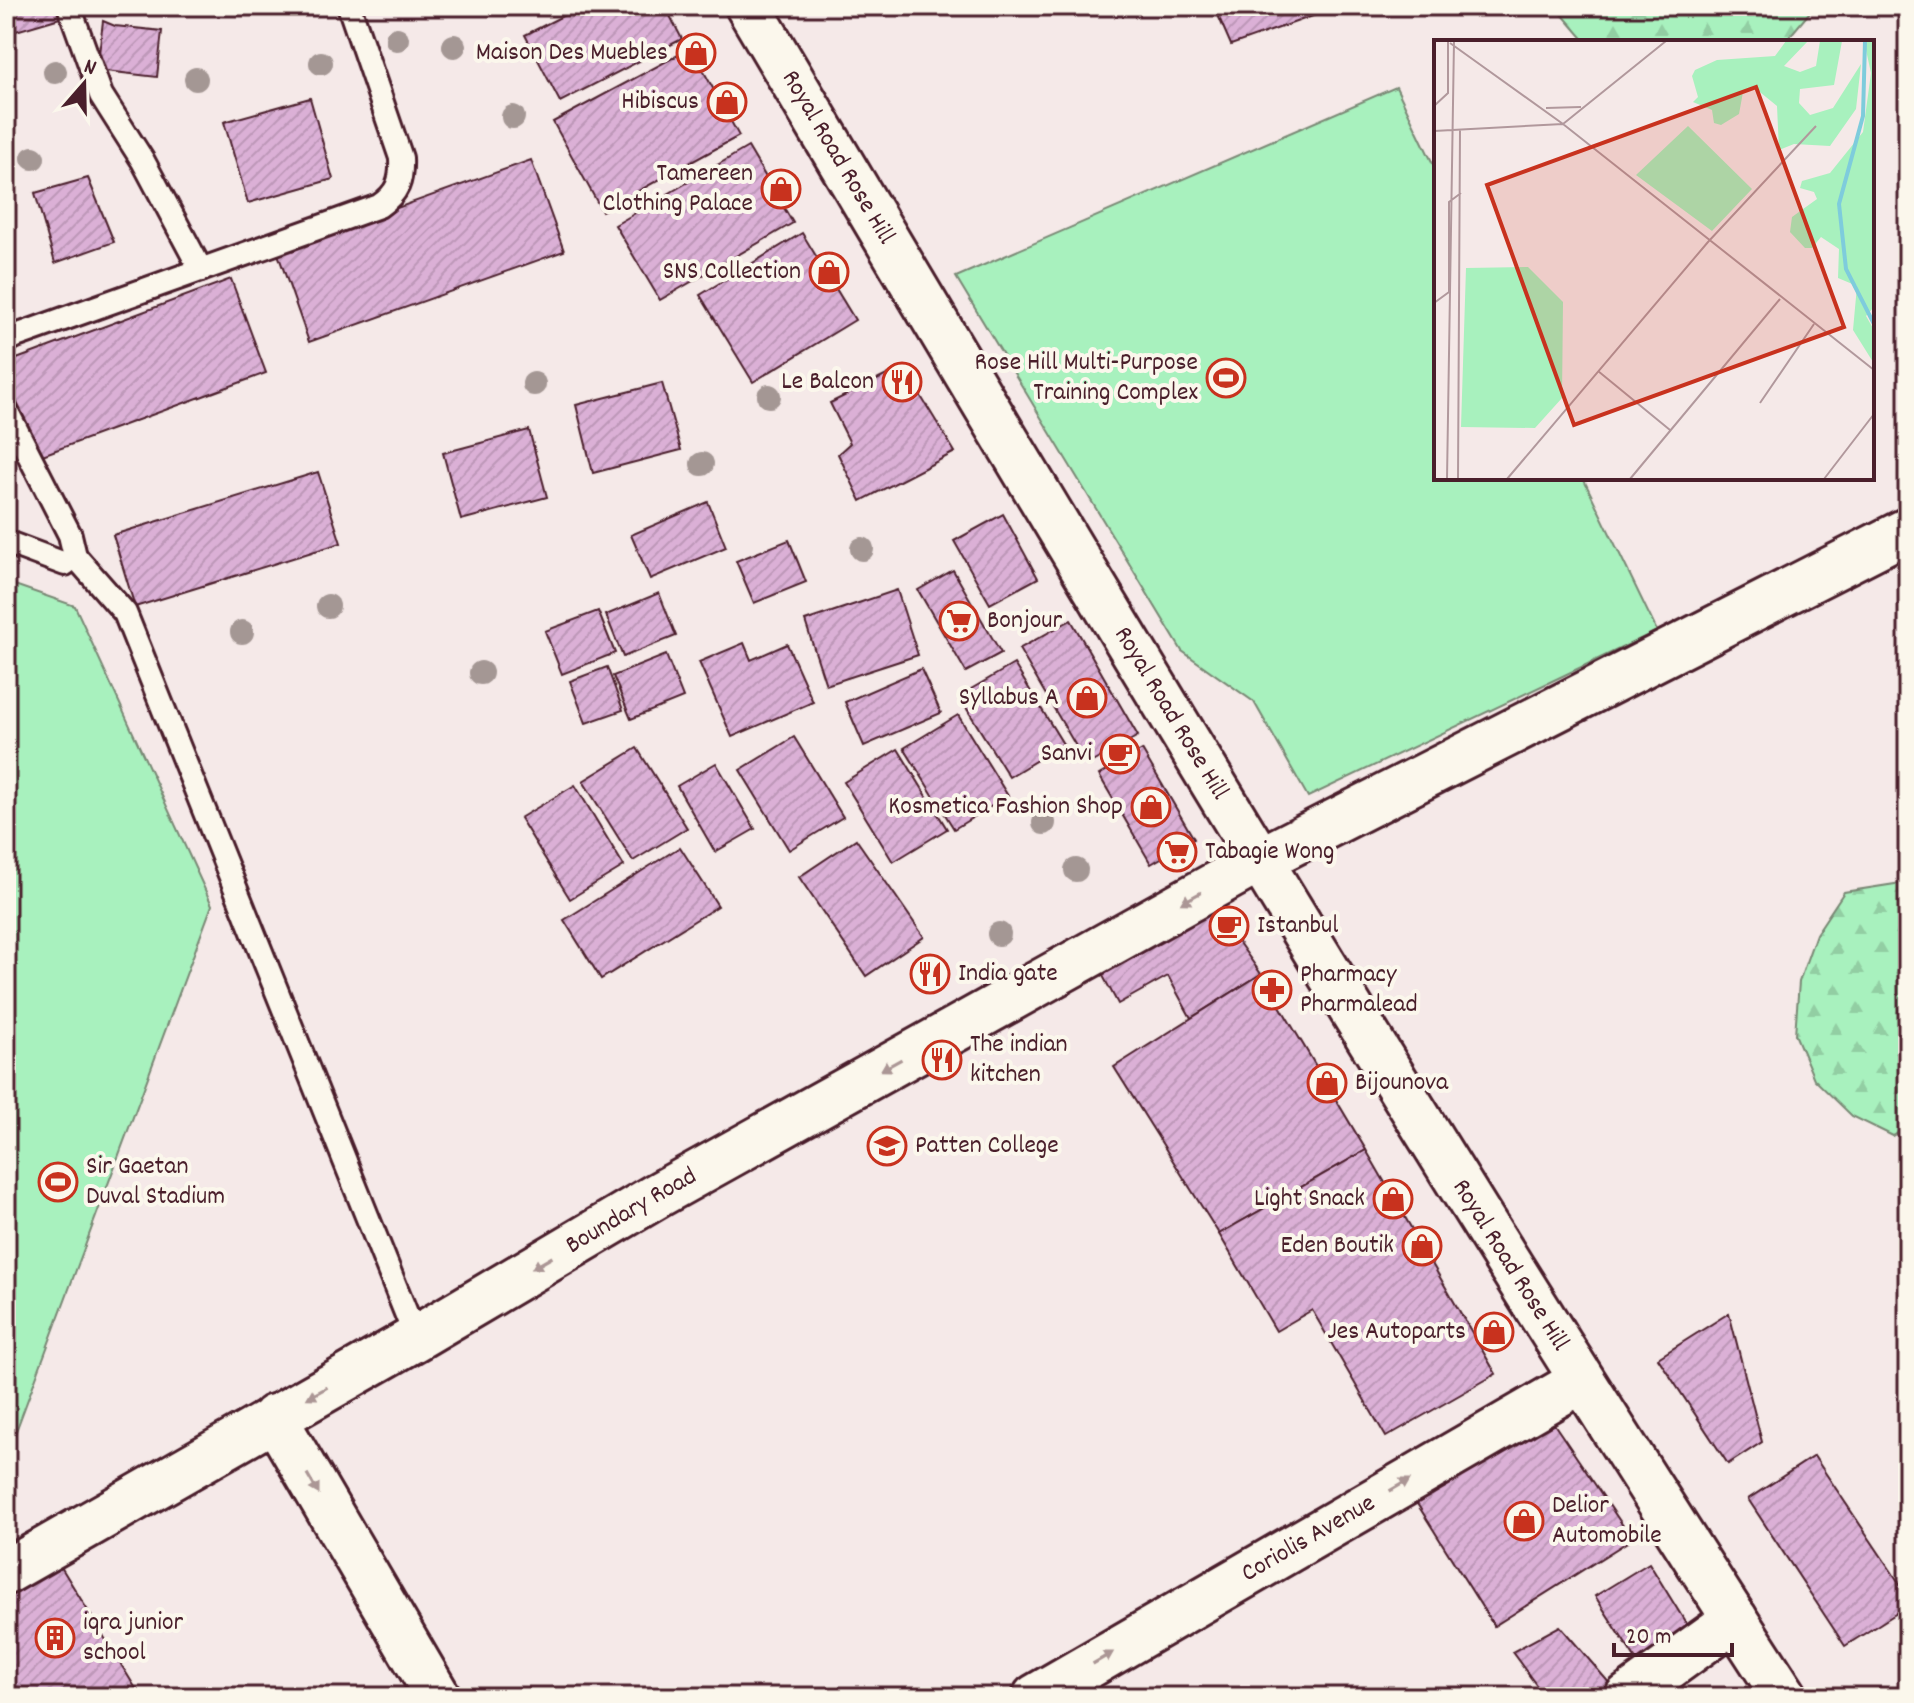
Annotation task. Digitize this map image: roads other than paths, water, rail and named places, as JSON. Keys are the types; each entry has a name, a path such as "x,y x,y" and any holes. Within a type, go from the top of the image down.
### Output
{"main road":[{"name":"Royal Road Rose Hill","path":"748,6 1260,860 1581,1381 1785,1697"},
{"name":"Boundary Road","path":"6,1572 416,1338 658,1195 1260,860 1908,530"},
{"name":"Coriolis Avenue","path":"1035,1697 1581,1381"},
{"path":"274,1417 438,1697"},
{"path":"1627,1697 1735,1619"}],"lane":[{"path":"69,6 101,95 143,161 201,270"},
{"path":"6,341 379,206 392,197 402,175 401,158 349,6"},
{"path":"6,410 70,535 75,556 125,613 416,1338"},
{"path":"6,542 65,564 75,556"}],"place":[{"name":"Maison Des Muebles","path":"696,53"},
{"name":"Hibiscus","path":"727,102"},
{"name":"Tamereen Clothing Palace","path":"781,189"},
{"name":"SNS Collection","path":"829,272"},
{"name":"Rose Hill Multi-Purpose Training Complex","path":"1226,378"},
{"name":"Le Balcon","path":"902,382"},
{"name":"Bonjour","path":"959,621"},
{"name":"Syllabus A","path":"1087,698"},
{"name":"Sanvi","path":"1120,754"},
{"name":"Kosmetica Fashion Shop","path":"1151,807"},
{"name":"Tabagie Wong","path":"1177,852"},
{"name":"Istanbul","path":"1229,926"},
{"name":"India gate","path":"930,974"},
{"name":"Pharmacy Pharmalead","path":"1272,990"},
{"name":"The indian kitchen","path":"942,1060"},
{"name":"Bijounova","path":"1327,1083"},
{"name":"Patten College","path":"887,1146"},
{"name":"Sir Gaetan Duval Stadium","path":"58,1182"},
{"name":"Light Snack","path":"1393,1199"},
{"name":"Eden Boutik","path":"1422,1246"},
{"name":"Jes Autoparts","path":"1494,1332"},
{"name":"Delior Automobile","path":"1524,1521"},
{"name":"iqra junior school","path":"55,1638"}]}
